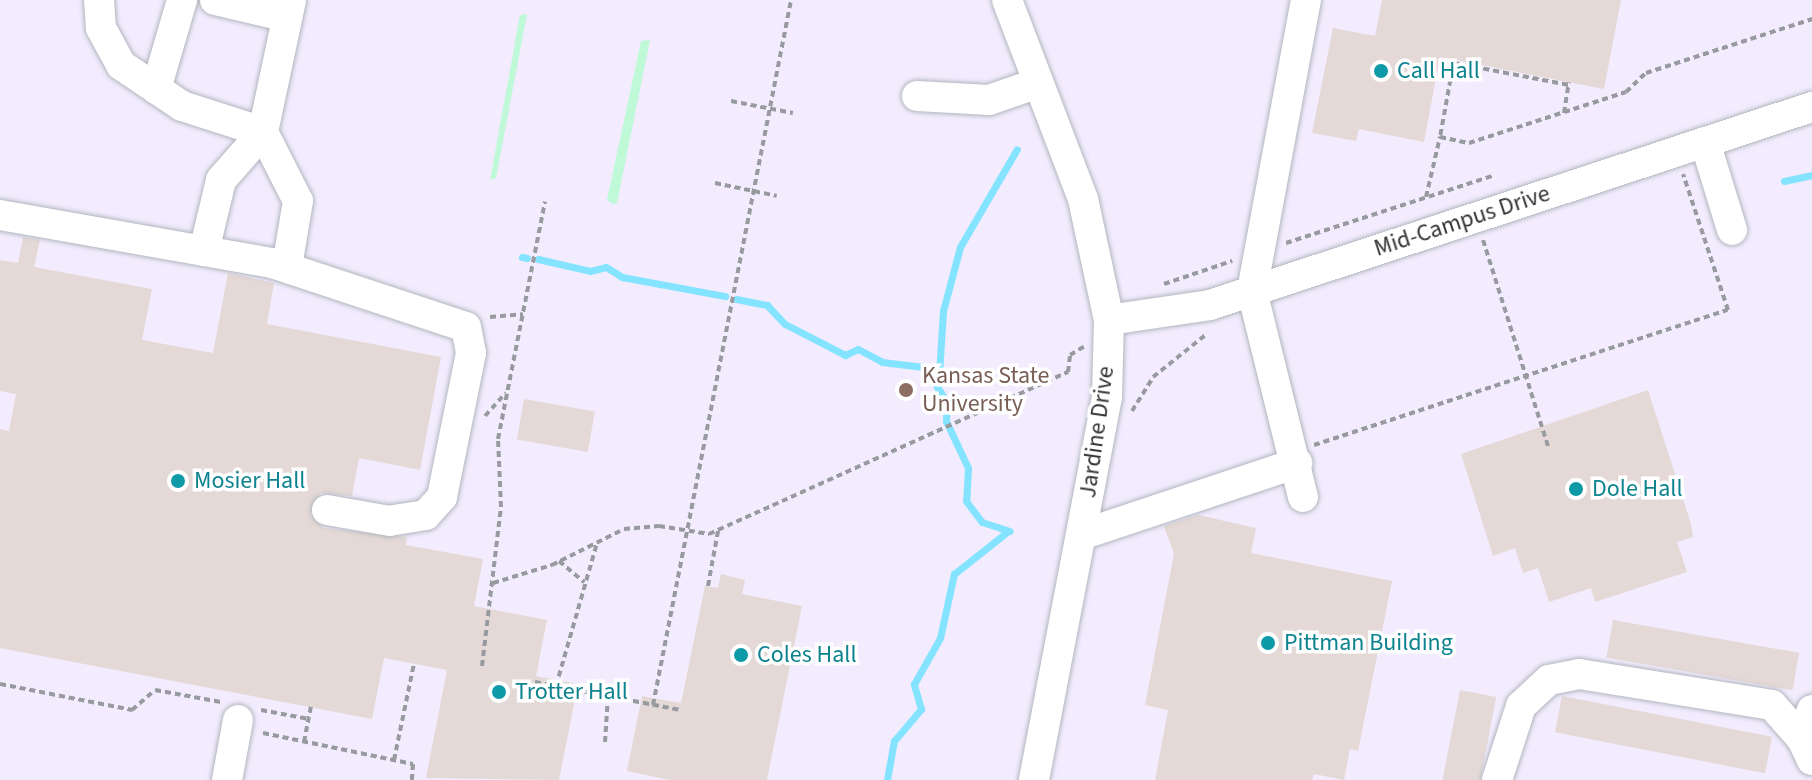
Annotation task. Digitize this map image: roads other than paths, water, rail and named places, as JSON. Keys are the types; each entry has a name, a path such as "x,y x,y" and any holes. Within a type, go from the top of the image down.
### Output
{"street":[{"path":"99,0 101,28 121,65 182,106 263,132 298,201 287,267"},
{"path":"156,89 182,0"},
{"path":"204,251 221,180 263,132 289,9 215,0"},
{"name":"Jardine Drive","path":"1007,0 1083,199 1109,320 1107,397 1081,535 1054,735 1034,780"},
{"path":"1303,497 1252,291 1306,0"},
{"path":"917,96 989,100 1038,83"},
{"name":"Mid-Campus Drive","path":"1109,320 1210,305 1812,107"},
{"path":"1705,142 1732,230"},
{"path":"0,215 287,267 437,312 466,327 471,353 442,497 426,515 390,521 327,510"},
{"path":"1081,535 1295,455"},
{"path":"1497,780 1521,706 1549,680 1579,674 1772,705 1807,750"},
{"path":"1807,750 1812,710"},
{"path":"227,780 248,717"}],"waterway":[{"path":"938,389 943,311 960,247 1017,149"},
{"path":"1784,181 1812,175"},
{"path":"522,257 527,258"},
{"path":"538,259 590,271 606,267 622,277 725,296"},
{"path":"736,299 767,305 785,324 845,355 858,349 882,362 924,367 947,402 946,421 968,468 966,501 982,522 1010,531"},
{"path":"887,780 894,741 921,709 914,684 940,638 954,574 1007,532"}],"place":[{"name":"Call Hall","path":"1381,71"},
{"name":"Kansas State University","path":"906,390"},
{"name":"Mosier Hall","path":"178,481"},
{"name":"Dole Hall","path":"1576,489"},
{"name":"Pittman Building","path":"1268,643"},
{"name":"Coles Hall","path":"741,655"},
{"name":"Trotter Hall","path":"499,692"}]}
